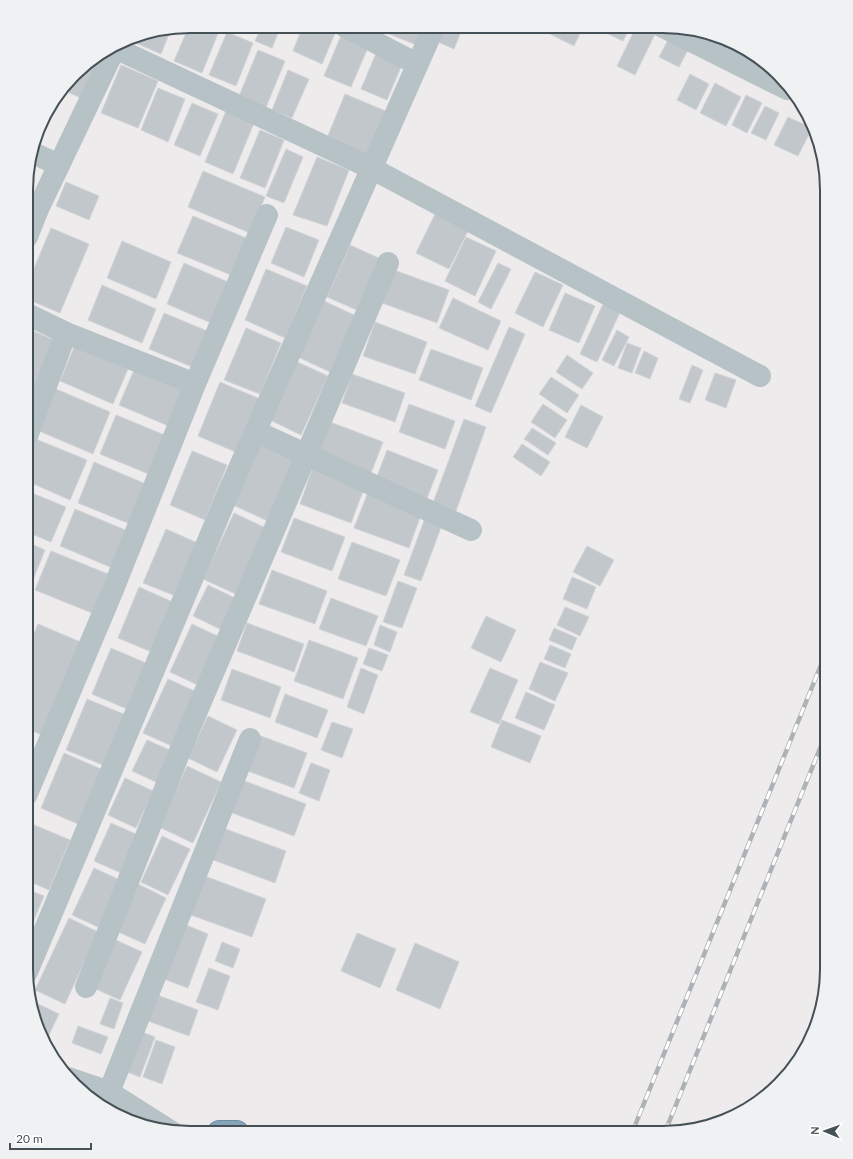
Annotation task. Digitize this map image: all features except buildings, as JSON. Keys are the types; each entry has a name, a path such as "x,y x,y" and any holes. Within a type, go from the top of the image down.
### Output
{"street":[{"path":"357,33 417,64"},
{"path":"33,958 228,491 370,168 431,33"},
{"path":"675,33 781,87"},
{"path":"119,50 370,168 760,376"},
{"path":"33,222 112,54"},
{"path":"37,155 59,165"},
{"path":"33,779 112,592 195,384 267,215"},
{"path":"86,987 182,746 388,263"},
{"path":"33,317 66,333 195,384"},
{"path":"33,420 66,333"},
{"path":"255,431 471,530"},
{"path":"109,1092 250,739"},
{"path":"82,1083 109,1092 157,1122"}],"railway":[{"path":"635,1126 820,667"},
{"path":"667,1126 820,748"}]}
